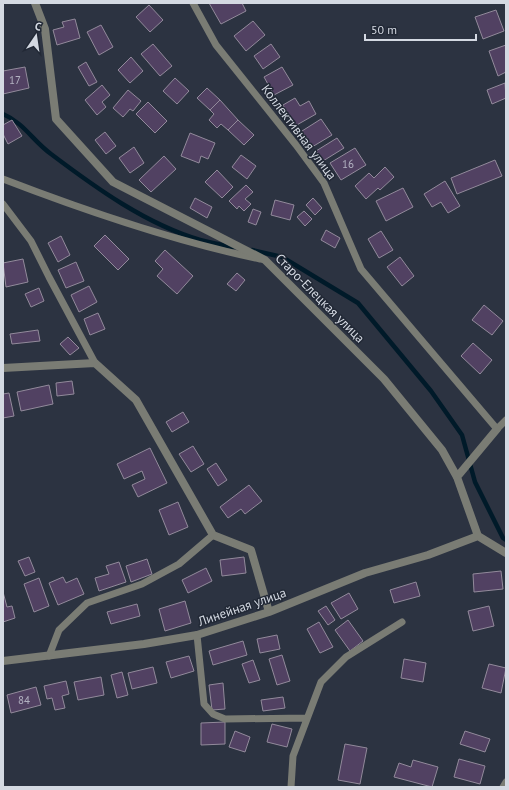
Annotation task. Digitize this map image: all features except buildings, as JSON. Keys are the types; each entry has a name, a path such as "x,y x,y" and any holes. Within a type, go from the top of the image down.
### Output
{"street":[{"name":"Старо-Елецкая улица","path":"35,3 45,29 56,119 112,182 265,260 384,379 442,450 457,477 478,536"},
{"path":"3,368 95,363 136,400 213,535 251,550 269,612"},
{"path":"457,477 497,429"},
{"path":"478,536 506,553"},
{"name":"Линейная улица","path":"3,661 144,644 198,635 269,612 365,573 428,555 478,536"}],"lane":[{"name":"Коллективная улица","path":"193,3 216,45 296,145 324,183 360,269 497,429"},
{"path":"3,179 73,205 153,230 229,253 265,260"},
{"path":"3,204 31,241 48,277 95,363"},
{"path":"497,429 506,420"},
{"path":"49,656 59,630 87,603 142,584 173,567 213,535"},
{"path":"291,787 293,756 322,682 346,657 402,622"},
{"path":"198,635 204,704 213,714 225,719 307,718"},
{"path":"503,787 506,782"}],"waterway":[{"path":"3,114 17,122 45,149 68,167 122,204 141,215 160,225 200,240 233,247"},
{"path":"252,250 282,257 358,303 431,391 462,435 475,482 503,538 506,540"}]}
